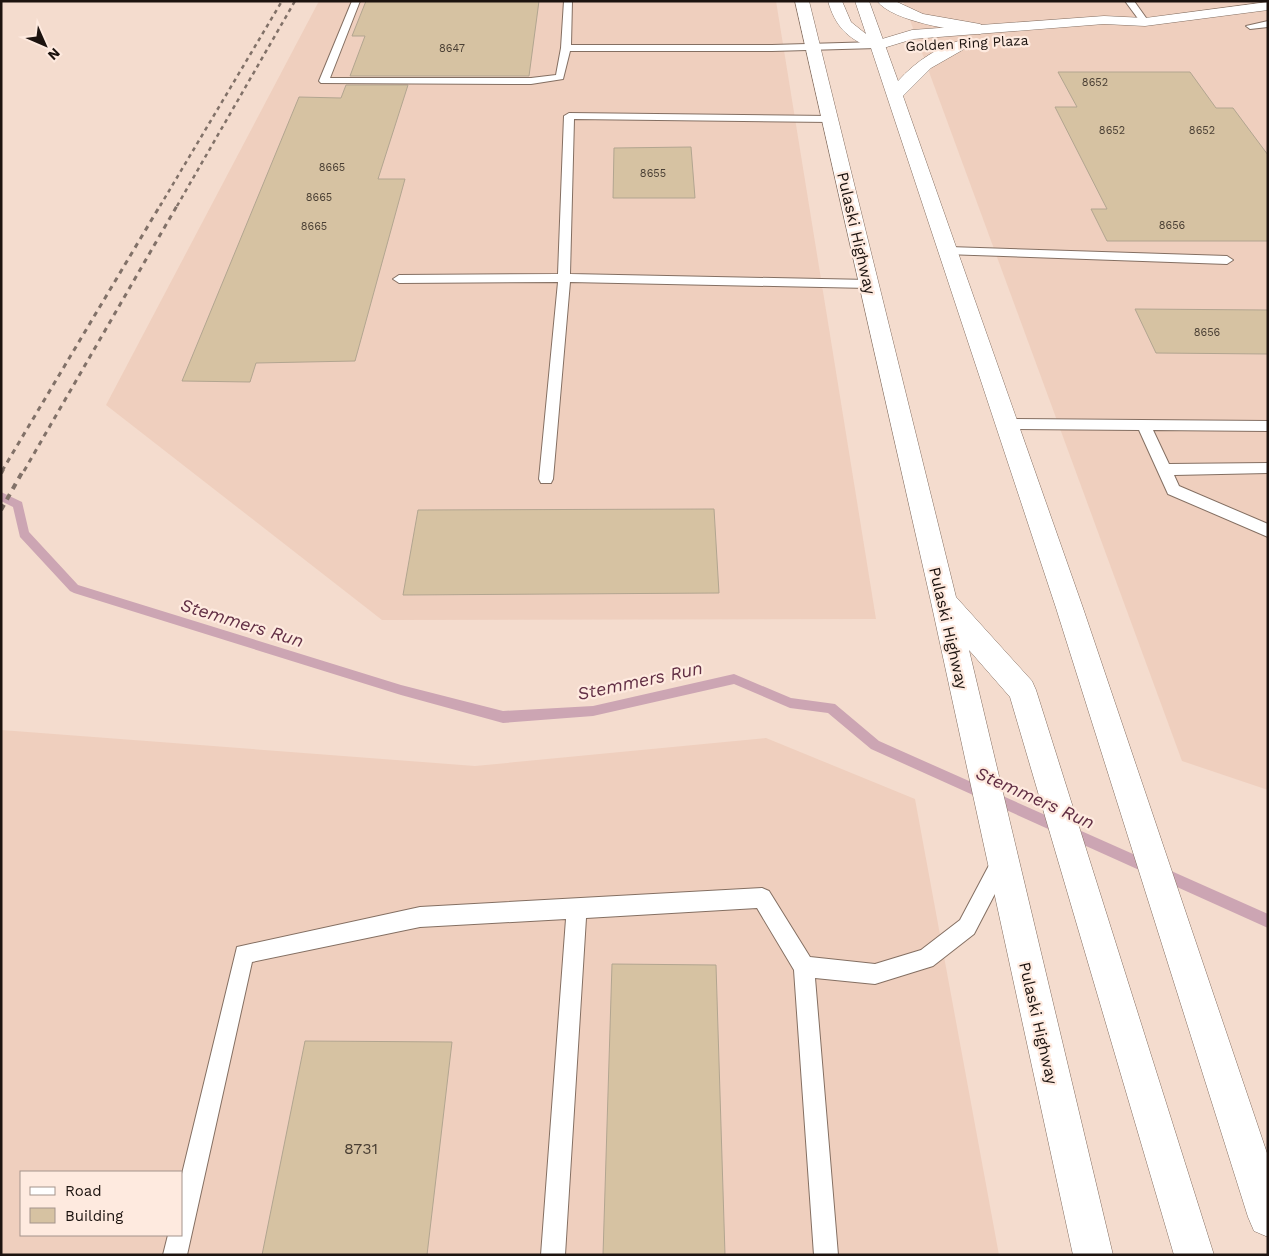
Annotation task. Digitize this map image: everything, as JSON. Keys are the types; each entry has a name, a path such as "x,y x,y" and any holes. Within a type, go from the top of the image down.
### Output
{"main road":[{"name":"Pulaski Highway","path":"802,1 944,602 998,846 1093,1255"},
{"path":"835,1 843,25 853,34 877,45"},
{"path":"862,1 1008,424 1138,814 1268,1217"},
{"path":"884,1 909,14 937,22 980,30"},
{"name":"Golden Ring Plaza","path":"877,45 912,35 1104,20 1145,22 1268,6"},
{"name":"Golden Ring Plaza","path":"877,45 920,48 1111,34 1145,22"},
{"path":"894,96 910,76 924,63 965,44"},
{"path":"944,602 1022,690 1194,1255"}],"lane":[{"path":"356,1 324,81 541,80 560,77 566,48 568,1"},
{"path":"1129,1 1145,22"},
{"path":"1250,26 1268,24"},
{"path":"566,48 877,45"},
{"path":"546,479 564,278 569,116 830,119"},
{"path":"949,252 1227,260"},
{"path":"399,279 564,278 869,284"},
{"path":"1008,424 1268,426"},
{"path":"1144,425 1173,490 1268,531"},
{"path":"1164,470 1268,468"},
{"path":"804,967 875,974 926,959 967,927 998,846"},
{"path":"182,1225 244,954 420,917 762,898 804,967 826,1255"},
{"path":"553,1255 577,908"},
{"path":"175,1255 180,1236"}],"shaded area":[{"path":"319,1 776,1 876,619 382,620 106,405"},
{"path":"903,1 1268,1 1268,790 1182,761"},
{"path":"1,730 475,766 766,738 915,799 999,1255 1,1255"}],"building":[{"path":"366,1 539,1 529,76 350,76 365,36 352,36"},
{"path":"1058,72 1190,72 1216,108 1233,108 1268,155 1268,241 1107,241 1091,209 1107,209 1055,107 1077,107"},
{"path":"346,85 408,85 378,179 405,179 355,361 256,363 250,382 182,381 299,97 341,98"},
{"path":"691,147 695,198 613,198 614,148"},
{"path":"1135,309 1268,310 1268,354 1156,353"},
{"path":"714,509 719,593 403,595 418,510"},
{"path":"612,964 716,965 725,1255 603,1255"},
{"path":"305,1041 452,1042 427,1255 262,1255"}],"waterway":[{"name":"Stemmers Run","path":"1,496 18,505 24,534 74,588 401,690 503,717 593,711 734,679 790,703 831,708 875,745 1268,921"}],"railway":[{"path":"160,206 282,1"},
{"path":"177,206 295,1"},
{"path":"2,471 161,204"},
{"path":"24,471 178,204"},
{"path":"1,510 24,469"}]}
